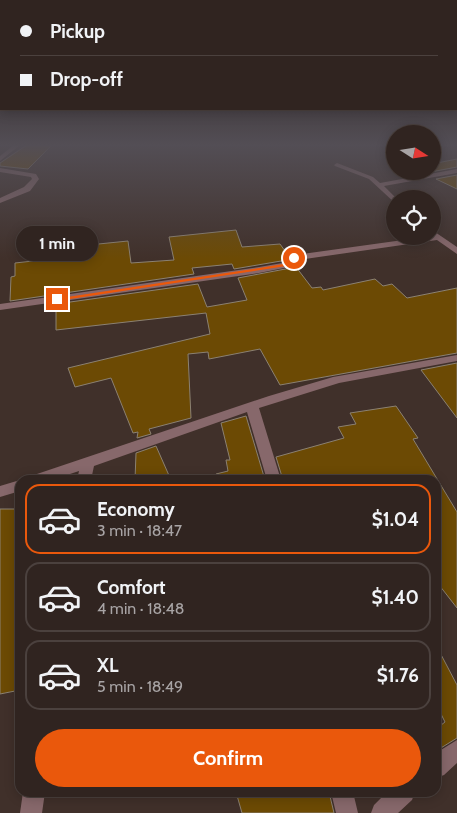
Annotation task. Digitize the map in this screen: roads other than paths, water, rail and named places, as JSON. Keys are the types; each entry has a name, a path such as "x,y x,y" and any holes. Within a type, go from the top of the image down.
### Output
{"street":[{"path":"0,201 27,190 32,183"},
{"path":"378,185 389,183"},
{"path":"378,185 386,192"},
{"path":"441,238 457,251"},
{"path":"0,307 259,270 291,264 294,258 386,242"},
{"path":"51,475 252,406 337,380 457,358"},
{"path":"252,406 273,475"},
{"path":"85,475 87,463"},
{"path":"0,492 15,488"},
{"path":"441,763 457,750"},
{"path":"30,813 33,797"},
{"path":"343,797 347,813"},
{"path":"382,813 399,797"}]}
